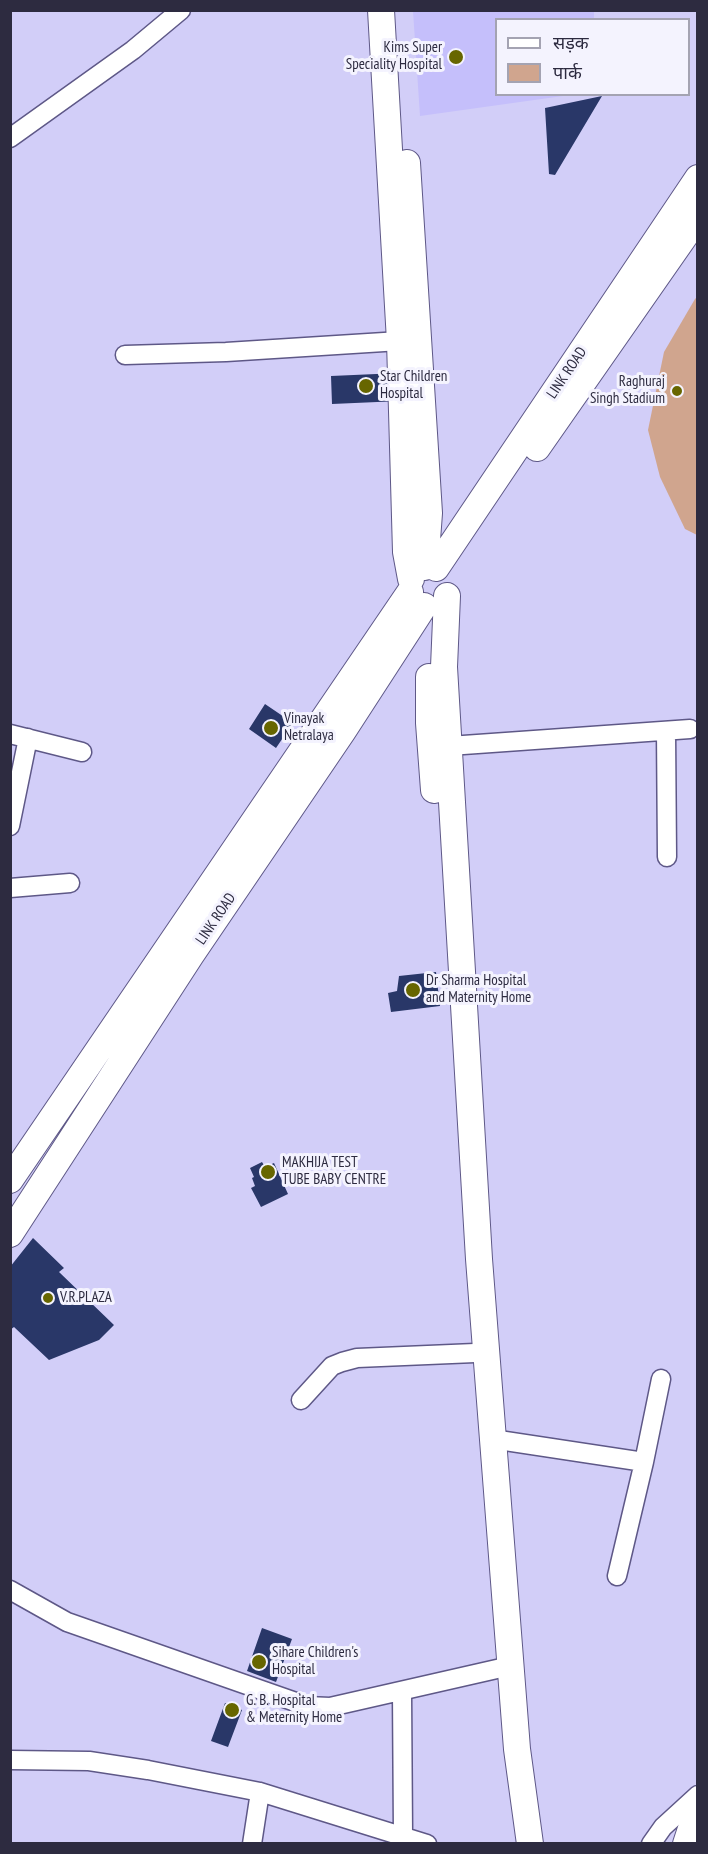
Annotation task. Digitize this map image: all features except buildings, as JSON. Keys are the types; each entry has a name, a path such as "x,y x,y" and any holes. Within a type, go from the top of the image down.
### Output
{"street":[{"path":"10,138 133,50 181,10"},
{"path":"381,10 400,341 406,552 429,586 444,667 461,987 492,1439 515,1844"},
{"path":"396,10 429,513 429,723 475,1353 504,1667 530,1844"},
{"name":"LINK ROAD","path":"14,1222 34,1198 191,955 343,731 429,586 698,178"},
{"name":"LINK ROAD","path":"10,1181 429,586 698,217"},
{"path":"125,355 237,352 400,341"},
{"path":"449,746 690,729"},
{"path":"666,731 666,857"},
{"path":"10,826 19,736 82,752"},
{"path":"10,888 70,883"},
{"path":"10,1181 34,1198"},
{"path":"301,1400 332,1366 342,1362 357,1358 475,1353"},
{"path":"617,1576 645,1462 661,1379"},
{"path":"492,1439 645,1462"},
{"path":"10,1590 67,1622 307,1706 330,1707 504,1667"},
{"path":"402,1692 403,1835"},
{"path":"10,1760 89,1761 260,1792 427,1844"},
{"path":"252,1844 260,1792"},
{"path":"651,1844 663,1827 698,1796"},
{"path":"686,1844 698,1808"}],"shaded area":[{"name":"Kims Super Speciality Hospital","path":"413,11 594,11 594,18 495,18 495,96 563,96 420,116"}],"green space":[{"name":"Raghuraj Singh Stadium","path":"697,297 697,535 685,529 660,477 648,430 664,352"}],"place":[{"name":"Kims Super Speciality Hospital","path":"456,57"},
{"name":"Star Children Hospital","path":"366,386"},
{"name":"Raghuraj Singh Stadium","path":"677,391"},
{"name":"Vinayak Netralaya","path":"271,728"},
{"name":"Dr Sharma Hospital and Maternity Home","path":"413,990"},
{"name":"MAKHIJA TEST TUBE BABY CENTRE","path":"268,1172"},
{"name":"V.R.PLAZA","path":"48,1298"},
{"name":"Sihare Children's Hospital","path":"259,1662"},
{"name":"G. B. Hospital & Meternity Home","path":"232,1710"}]}
